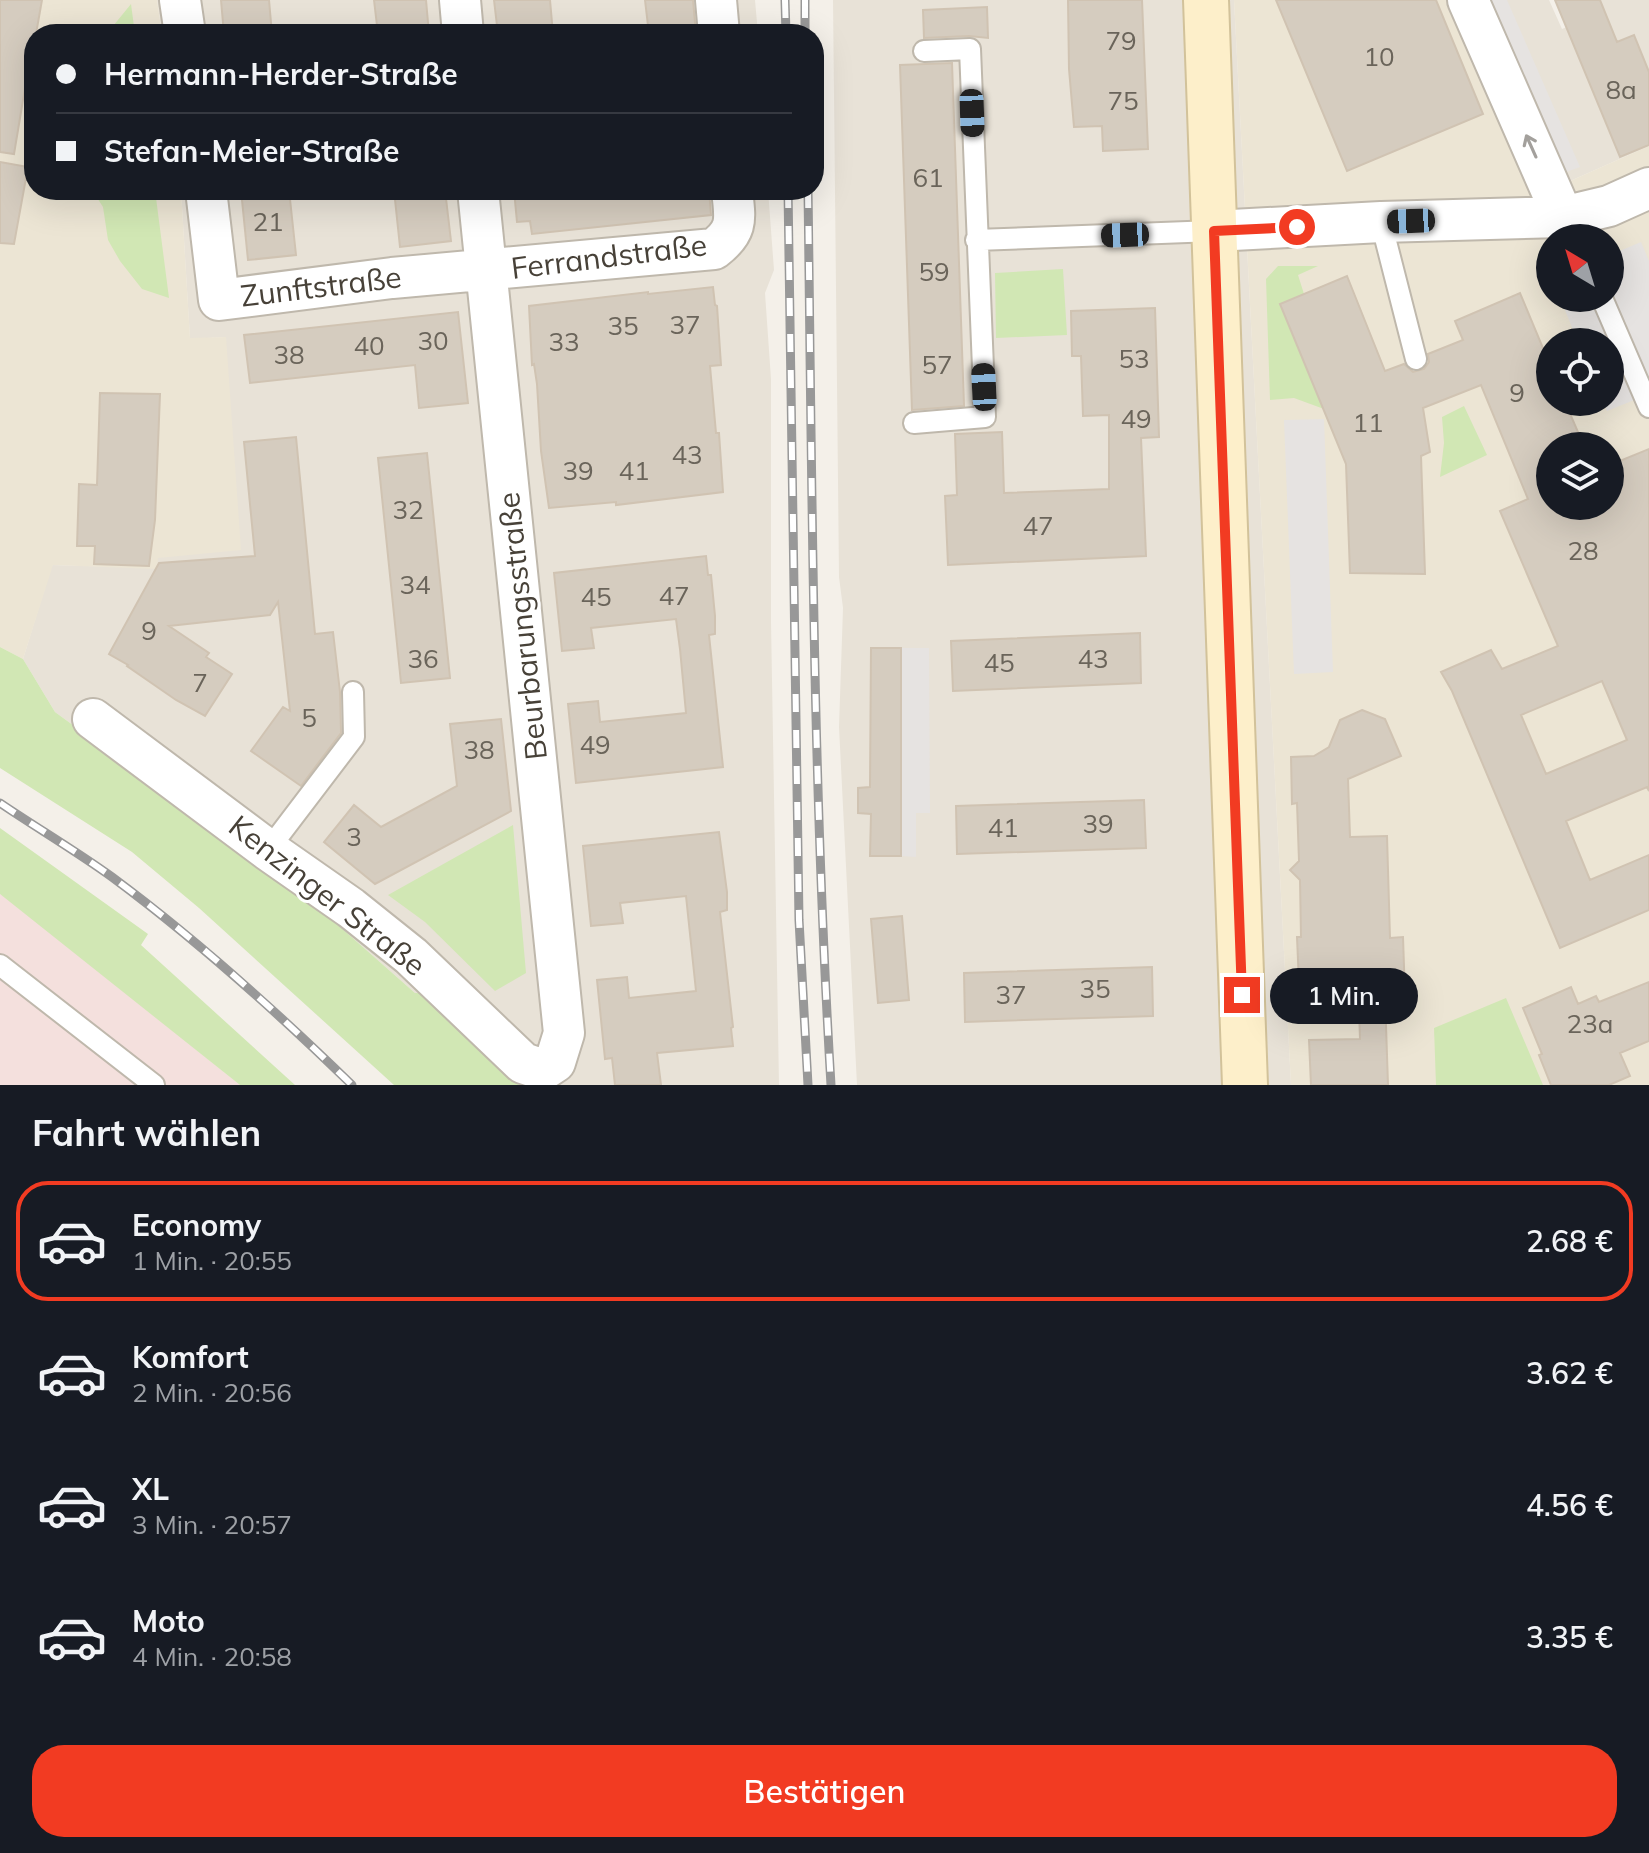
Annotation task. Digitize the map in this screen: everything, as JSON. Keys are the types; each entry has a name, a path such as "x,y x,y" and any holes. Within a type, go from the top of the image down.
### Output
{"main road":[{"path":"1206,0 1245,1085"}],"street":[{"path":"180,0 184,24"},
{"path":"460,0 462,24"},
{"path":"716,0 718,24"},
{"path":"1468,0 1566,224"},
{"path":"1575,224 1649,188"},
{"name":"Zunftstraße","path":"207,200 219,300 392,278 486,270"},
{"name":"Beurbarungsstraße","path":"479,200 563,1021 564,1033 555,1062"},
{"name":"Ferrandstraße","path":"486,270 714,249 729,238 735,222 733,200"},
{"path":"1214,231 1381,222 1536,227"},
{"name":"Kenzinger Straße","path":"93,719 351,908 411,956 523,1063 543,1070 555,1062"}],"lane":[{"path":"914,423 985,417 970,49 924,51"},
{"path":"1381,222 1416,359"},
{"path":"976,240 1214,231"},
{"path":"1608,312 1649,407"},
{"path":"268,850 354,737 353,692"},
{"path":"0,965 154,1085"}],"shaded area":[{"path":"0,0 157,0 161,24 24,24 24,200 182,200 190,338 226,337 241,550 158,558 157,569 53,565 23,659 0,647"},
{"path":"157,0 755,0 757,24 161,24"},
{"path":"833,0 1234,0 1291,1085 857,1085 839,727 843,608 839,577"},
{"path":"1234,0 1454,0 1534,197 1649,146 1649,1085 1291,1085"},
{"path":"1454,0 1549,0 1562,29 1604,12 1600,0 1649,0 1649,146 1534,197"},
{"path":"1481,0 1507,0 1580,167 1558,175"},
{"path":"182,200 769,200 774,270 765,293 771,379 771,622 779,1085 519,1085 467,1026 415,993 330,918 240,847 55,712 23,659 52,565 157,568 157,558 226,337 190,339"},
{"path":"1641,242 1649,261 1649,394 1624,404 1624,328 1572,328 1566,312 1624,312 1624,249"},
{"path":"1324,419 1333,672 1294,674 1284,420"},
{"path":"901,648 929,648 930,813 916,813 916,857 901,856"},
{"path":"0,894 9,899 240,1085 0,1085"}],"green space":[{"path":"131,4 134,24 115,24"},
{"path":"98,200 156,200 169,298 142,289 120,261 108,240 103,207"},
{"path":"1278,266 1318,266 1298,275 1324,409 1294,398 1270,400 1266,279"},
{"path":"1063,269 1067,335 996,338 995,273"},
{"path":"1464,406 1487,455 1440,477 1444,443 1442,417"},
{"path":"0,647 23,659 55,712 240,847 330,918 415,993 432,993 467,1026 519,1085 394,1085 199,908 132,852 0,768"},
{"path":"513,825 526,973 495,991 425,922 388,895"},
{"path":"0,828 148,934 141,945 295,1085 240,1085 0,894"},
{"path":"1506,998 1543,1085 1436,1085 1434,1028"}],"building":[{"path":"0,0 42,0 38,24 24,24 24,94 14,154 0,152"},
{"path":"221,0 269,0 271,24 223,24"},
{"path":"374,0 426,0 428,24 377,24"},
{"path":"494,0 550,0 552,24 497,24"},
{"path":"645,0 693,0 695,24 648,24"},
{"path":"1068,0 1142,0 1148,149 1103,151 1102,126 1074,127"},
{"path":"1276,0 1436,0 1483,114 1347,171"},
{"path":"1555,0 1600,0 1617,42 1634,35 1649,72 1649,145 1620,157"},
{"path":"987,7 988,38 924,38 923,10"},
{"path":"952,63 964,406 912,410 900,65"},
{"path":"0,162 24,166 24,189 14,244 0,243"},
{"path":"242,200 290,200 296,255 248,260"},
{"path":"395,200 446,200 451,241 400,247"},
{"path":"515,200 710,200 711,215 532,234 530,221 517,222"},
{"path":"1347,276 1385,371 1404,364 1413,372 1424,369 1429,362 1428,354 1463,340 1455,321 1520,293 1536,331 1536,416 1571,416 1578,432 1536,432 1536,520 1624,520 1624,459 1649,449 1649,791 1647,787 1566,821 1590,880 1649,855 1649,910 1560,948 1452,691 1441,672 1491,650 1502,669 1558,646 1500,511 1528,499 1481,385 1423,408 1430,452 1421,456 1425,574 1350,573 1346,464 1280,304","holes":["1602,681 1627,740 1546,774 1521,715"]},
{"path":"713,287 721,365 710,366 723,492 616,505 616,502 549,508 541,451 537,384 532,365 529,306"},
{"path":"1155,308 1159,437 1141,438 1146,556 948,565 945,496 957,495 955,434 1002,432 1004,493 1109,489 1109,415 1083,416 1081,356 1072,356 1071,311"},
{"path":"458,312 468,403 419,408 415,365 250,383 244,335"},
{"path":"100,393 160,394 155,520 149,566 94,564 95,546 77,546 79,484 97,485"},
{"path":"296,437 315,634 333,632 341,733 301,786 251,751 283,707 290,711 278,602 270,615 169,626 209,653 206,657 232,674 205,716 109,654 159,563 255,556 244,442"},
{"path":"427,453 450,678 401,683 378,458"},
{"path":"706,556 715,616 715,634 709,635 723,767 576,783 568,704 598,701 600,722 686,713 680,649 676,619 591,628 594,648 562,651 554,573"},
{"path":"1140,633 1141,683 953,691 951,641"},
{"path":"871,648 901,648 901,856 870,856 871,814 858,813 858,788 870,787"},
{"path":"1362,710 1385,719 1401,756 1348,779 1350,837 1387,836 1390,938 1403,937 1405,996 1385,996 1388,1085 1311,1085 1309,1040 1360,1039 1358,980 1299,983 1297,937 1301,937 1300,880 1290,870 1299,861 1297,803 1292,804 1291,757 1314,756 1329,747 1340,720"},
{"path":"501,719 511,811 375,884 324,842 354,805 381,827 457,786 450,724"},
{"path":"1144,800 1146,848 957,854 956,806"},
{"path":"719,832 727,892 727,910 720,912 733,1046 657,1053 661,1085 615,1085 612,1058 605,1059 597,980 627,977 629,998 696,991 686,896 620,903 623,923 591,926 583,846"},
{"path":"902,916 909,1000 878,1003 871,919"},
{"path":"1152,967 1153,1016 965,1022 964,973"},
{"path":"1649,982 1649,1041 1620,1053 1630,1076 1609,1085 1551,1085 1523,1008 1571,987 1578,1004 1596,996 1599,1002"}],"railway":[{"path":"785,0 786,24"},
{"path":"805,0 805,24"},
{"path":"788,200 799,920 808,1085"},
{"path":"808,200 817,750 831,1085"},
{"path":"0,803 144,901 265,1003 352,1085"}],"route":[{"path":"1242,995 1214,231 1297,227"}]}
